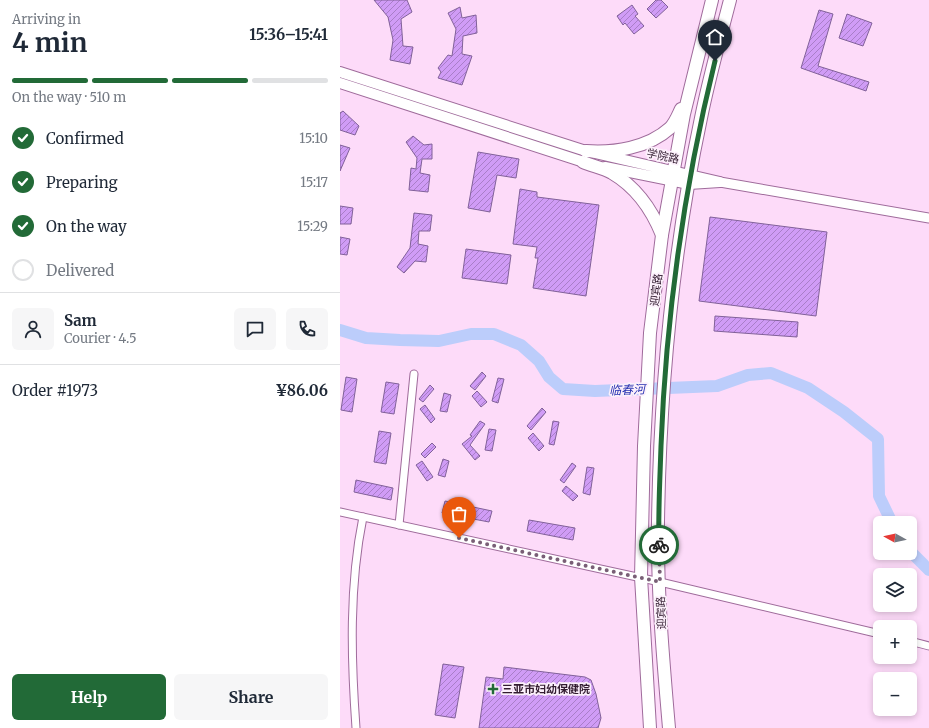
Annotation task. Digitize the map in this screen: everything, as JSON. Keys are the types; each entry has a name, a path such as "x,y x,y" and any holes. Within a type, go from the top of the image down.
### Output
{"highway":[{"name":"迎宾路","path":"650,728 641,577 645,414 649,356 662,235 672,176 688,98 712,0"},
{"name":"迎宾路","path":"669,728 662,650 658,522 666,358 672,295 690,179 701,118 730,0"},
{"path":"584,157 644,144 670,128 688,98"},
{"path":"584,157 611,172 631,187 655,218 662,235"}],"main road":[{"name":"学院路","path":"340,72 584,157"},
{"name":"学院路","path":"340,83 584,157 672,176 720,182"}],"street":[{"path":"720,182 929,218"},
{"path":"399,525 414,374"},
{"path":"340,512 641,577 873,632"},
{"path":"356,728 353,597 358,540 363,517"},
{"path":"917,643 929,646"}],"building":[{"path":"374,0 407,0 412,12 401,19 403,46 413,47 410,64 390,60 393,40 388,17"},
{"path":"656,0 661,0 668,7 656,18 647,9"},
{"path":"632,5 638,14 635,16 644,26 634,34 625,23 623,25 617,16"},
{"path":"460,7 462,18 476,15 477,33 463,36 462,54 472,56 462,85 438,78 441,72 438,68 448,55 452,56 456,29 448,13"},
{"path":"819,10 833,14 818,66 869,82 866,91 801,68"},
{"path":"847,14 872,23 863,46 839,38"},
{"path":"343,111 359,126 355,135 340,130 340,113"},
{"path":"413,136 424,145 432,144 432,159 422,159 420,173 430,175 428,192 409,190 411,168 416,169 417,158 406,142"},
{"path":"340,145 350,148 340,171"},
{"path":"478,152 519,159 516,178 497,175 490,212 468,208"},
{"path":"520,189 537,192 537,197 599,205 586,296 533,288 538,258 535,258 537,247 513,244"},
{"path":"340,206 353,208 351,224 340,224"},
{"path":"414,213 432,215 430,231 419,231 418,244 428,246 426,262 415,261 404,273 397,267 410,248"},
{"path":"710,217 827,232 816,316 699,301"},
{"path":"340,237 350,239 347,255 340,254"},
{"path":"466,249 511,255 507,284 462,278"},
{"path":"715,316 798,322 797,337 714,331"},
{"path":"482,372 486,376 475,390 470,386"},
{"path":"346,377 357,379 352,412 341,410"},
{"path":"498,378 504,379 498,403 492,401"},
{"path":"386,382 399,384 394,414 381,412"},
{"path":"430,385 434,389 423,402 419,399"},
{"path":"477,391 487,402 481,407 472,396"},
{"path":"444,393 451,395 447,412 440,411"},
{"path":"425,405 435,419 431,423 420,409"},
{"path":"542,408 546,412 531,430 527,426"},
{"path":"480,421 485,424 470,445 480,456 475,460 462,444 472,436 470,435"},
{"path":"553,421 559,422 554,445 549,444"},
{"path":"489,429 496,430 492,451 485,450"},
{"path":"379,431 391,433 386,464 374,462"},
{"path":"533,433 544,446 539,451 528,438"},
{"path":"432,443 436,447 425,458 421,454"},
{"path":"443,459 449,461 445,477 438,475"},
{"path":"422,461 433,477 427,481 416,465"},
{"path":"572,463 576,466 564,483 560,480"},
{"path":"587,467 594,468 590,495 583,493"},
{"path":"356,480 393,488 391,500 354,492"},
{"path":"566,486 578,496 573,501 562,491"},
{"path":"445,501 492,511 489,522 442,513"},
{"path":"529,520 575,528 573,540 527,531"},
{"path":"443,664 464,667 455,718 435,715"},
{"path":"504,667 585,677 591,680 596,694 601,718 598,728 479,728 486,677 503,679"}],"waterway":[{"name":"临春河","path":"340,330 366,338 400,340 439,341 471,334 494,334 521,345 539,361 549,377 563,389 595,391 717,386 748,375 771,373 808,388 844,412 878,439 879,496 889,516"},
{"name":"临春河","path":"917,558 929,570"}],"way so far":[{"path":"459,538 660,582 659,545"}],"place":[{"name":"三亚市妇幼保健院","path":"493,689"}],"route":[{"path":"659,545 658,522 662,416 672,295 697,136 715,61"}]}
